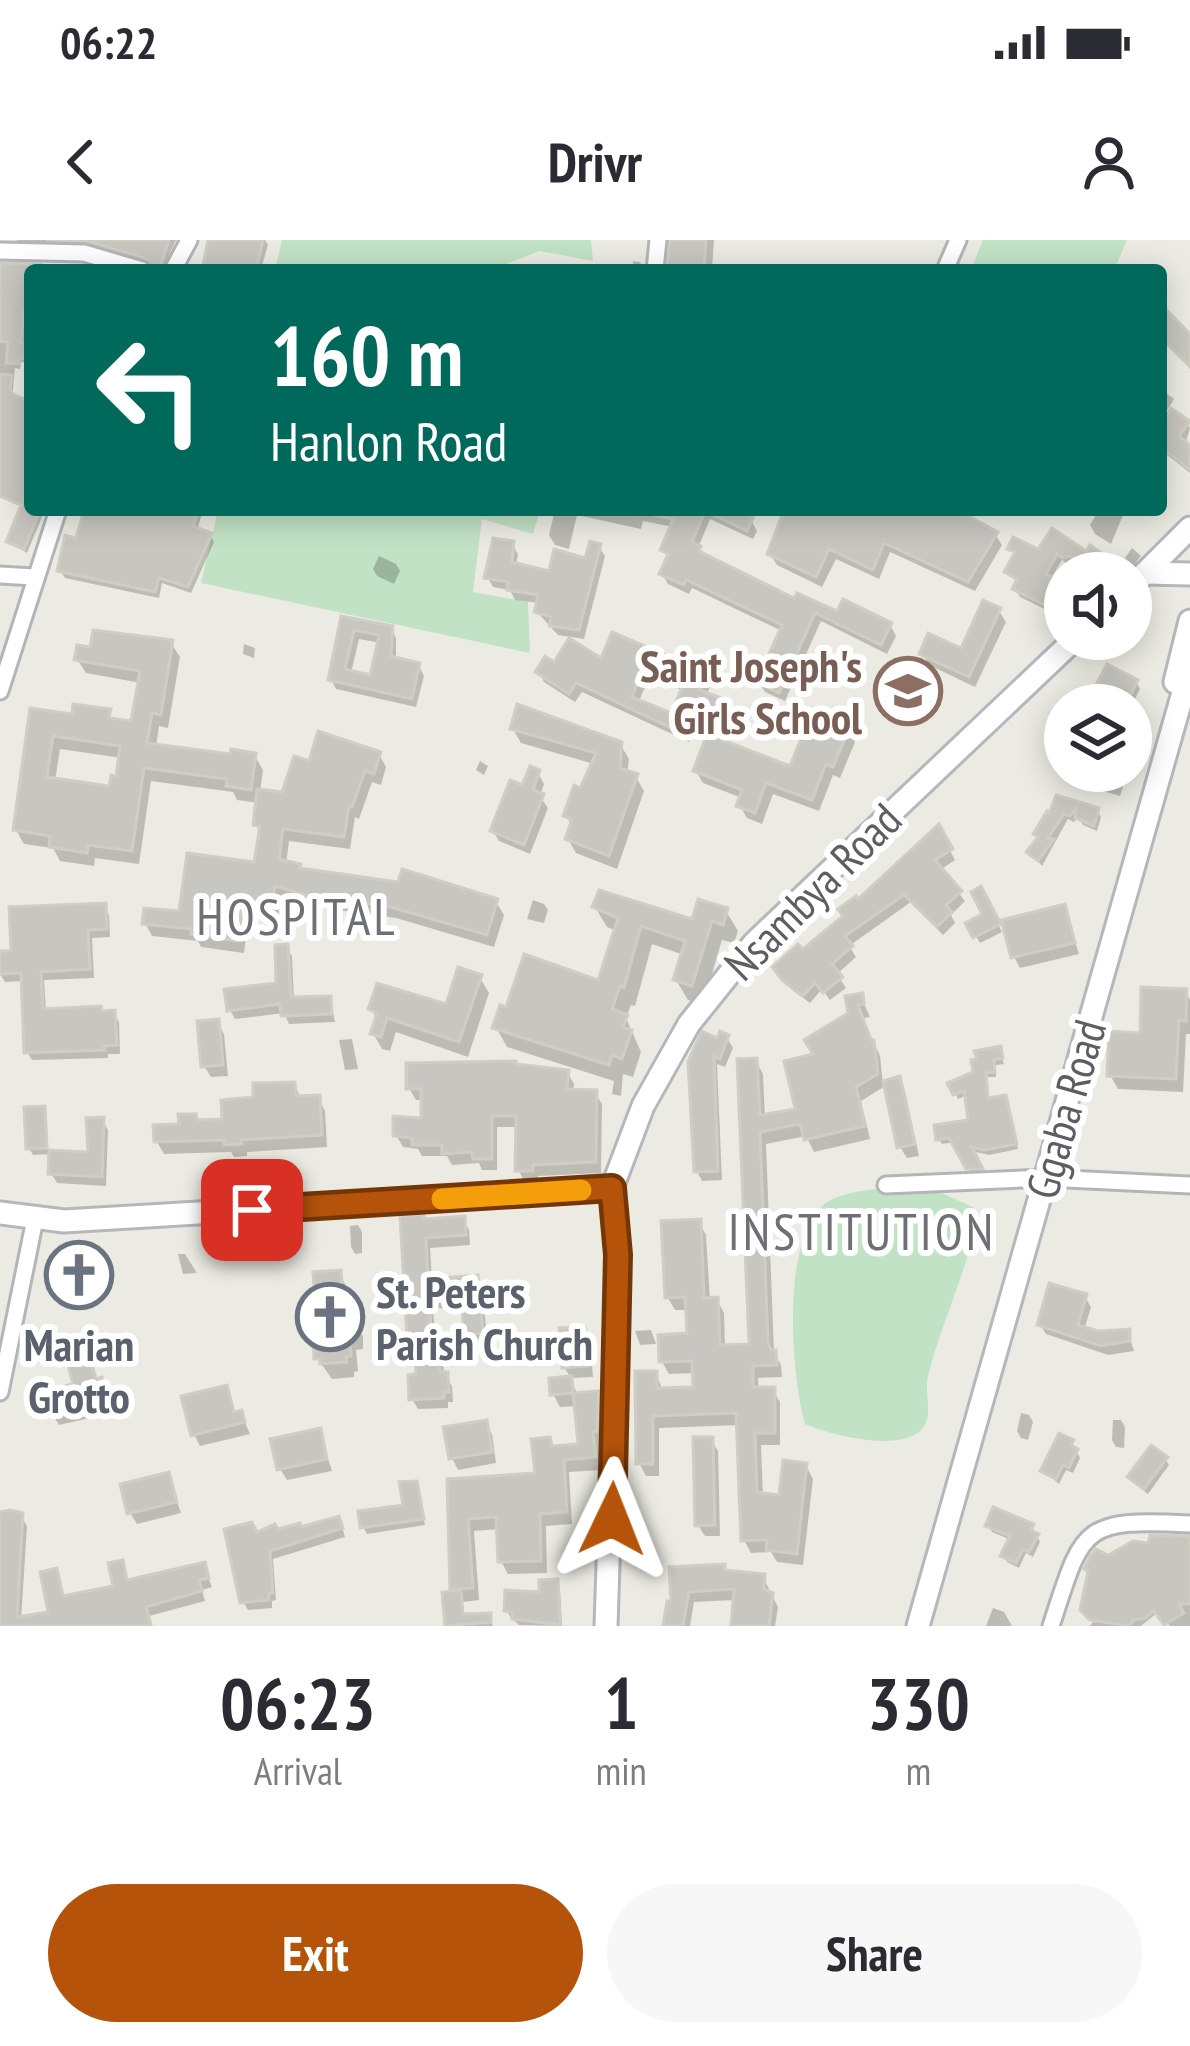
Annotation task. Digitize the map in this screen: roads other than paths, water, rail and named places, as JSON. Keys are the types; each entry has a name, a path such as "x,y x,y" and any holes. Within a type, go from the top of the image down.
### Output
{"main road":[{"path":"1152,566 1190,528"},
{"path":"1152,578 1190,574"},
{"name":"Ggaba Road","path":"1173,731 1175,673 1190,620"},
{"name":"Nsambya Road","path":"612,1188 643,1106 672,1051 754,943 1053,660"},
{"name":"Ggaba Road","path":"918,1626 1190,668"},
{"path":"0,1213 35,1219 216,1213 612,1188 618,1255 606,1626"}],"street":[{"path":"1,254 84,253 122,264"},
{"path":"0,691 56,516"},
{"path":"0,575 34,577"},
{"path":"886,1186 1046,1178 1190,1185"},
{"path":"0,1392 35,1219"},
{"path":"1051,1626 1076,1549 1086,1538 1108,1526 1190,1524"}],"place":[{"name":"Saint Joseph's Girls School","path":"908,691"},
{"name":"Marian Grotto","path":"79,1275"},
{"name":"St. Peters Parish Church","path":"330,1317"}],"district":[{"name":"HOSPITAL","path":"297,916"},
{"name":"INSTITUTION","path":"862,1231"}]}
